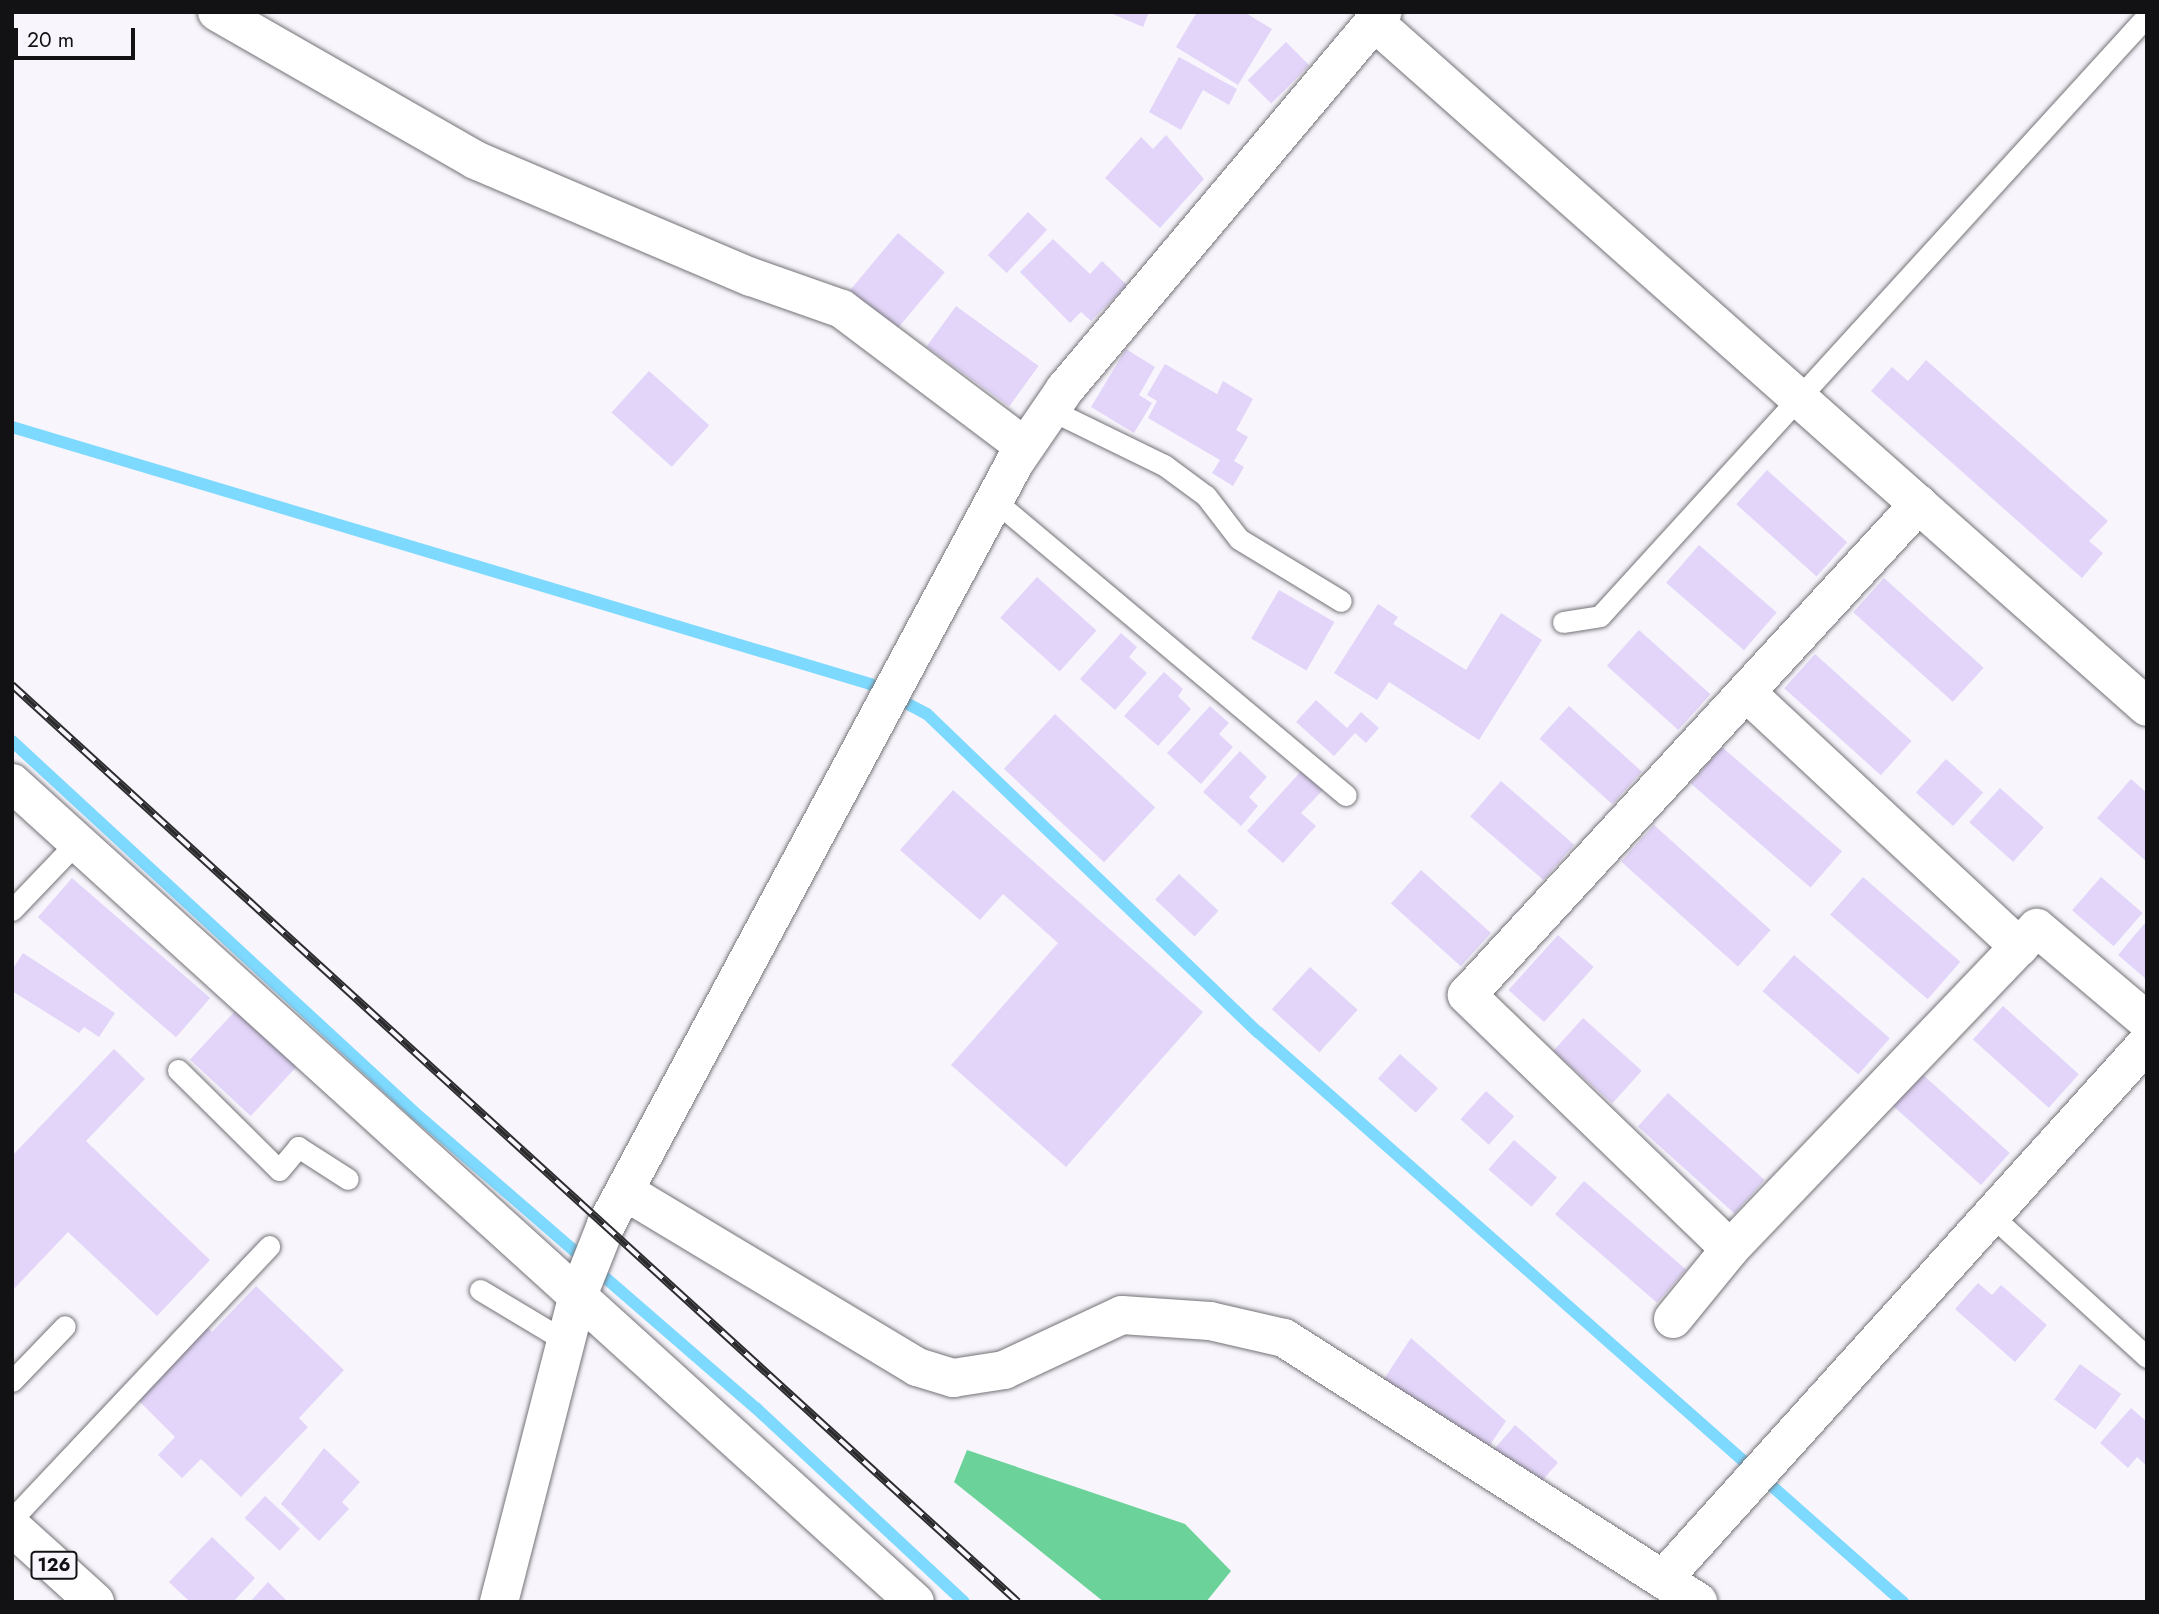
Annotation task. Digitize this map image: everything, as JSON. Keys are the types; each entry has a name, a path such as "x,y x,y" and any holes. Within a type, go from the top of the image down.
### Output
{"main road":[{"path":"217,12 475,160 751,278 842,309 1025,447"},
{"path":"499,1602 579,1295 601,1239 994,500 1025,447 1051,410 1378,17 1802,401 2147,707"},
{"path":"1731,1249 1467,995 1748,694 1919,504"},
{"path":"1748,694 2019,947"},
{"path":"12,783 915,1602"},
{"path":"1673,1319 1731,1249 2038,928 2147,1021"},
{"path":"1663,1579 2147,1043"},
{"path":"626,1192 917,1367 953,1378 1004,1370 1122,1315 1210,1321 1284,1338 1698,1602"},
{"name":"126","path":"12,1527 95,1602"}],"lane":[{"path":"1563,622 1600,616 1802,401 2147,16"},
{"path":"1051,410 1164,465 1206,496 1239,538 1341,601"},
{"path":"994,500 1345,795"},
{"path":"12,910 77,842"},
{"path":"177,1070 279,1170 298,1147 348,1179"},
{"path":"1992,1216 2147,1357"},
{"path":"12,1519 269,1246"},
{"path":"480,1290 567,1342"},
{"path":"12,1381 65,1326"}],"green space":[{"path":"967,1450 1185,1524 1231,1571 1206,1602 1104,1602 954,1482"}],"building":[{"path":"1108,12 1149,12 1143,27"},
{"path":"1197,12 1244,12 1272,29 1238,85 1176,47"},
{"path":"1286,42 1309,65 1271,104 1248,80"},
{"path":"1179,57 1237,89 1229,105 1203,90 1181,130 1149,112"},
{"path":"1166,135 1204,179 1160,228 1105,178 1141,137 1153,149"},
{"path":"1028,212 1047,230 1007,273 988,255"},
{"path":"898,233 945,272 895,331 849,292"},
{"path":"1053,239 1090,274 1102,261 1127,285 1091,321 1081,312 1070,323 1020,272"},
{"path":"956,306 1039,366 1009,406 927,346"},
{"path":"1126,349 1155,367 1139,395 1152,403 1134,433 1091,407"},
{"path":"1926,360 2108,521 2089,541 2103,553 2082,578 1871,391 1892,367 1908,381"},
{"path":"1165,364 1217,394 1223,381 1253,399 1236,430 1248,437 1234,461 1244,467 1233,486 1212,473 1220,460 1148,418 1157,401 1147,395"},
{"path":"649,371 709,425 672,467 612,413"},
{"path":"1767,470 1847,542 1816,576 1736,504"},
{"path":"1699,545 1777,613 1744,650 1666,583"},
{"path":"1037,577 1096,631 1060,671 1000,618"},
{"path":"1884,578 1984,668 1953,702 1853,612"},
{"path":"1279,590 1334,622 1306,670 1251,638"},
{"path":"1378,604 1398,617 1393,624 1466,670 1501,613 1542,640 1479,740 1389,682 1377,700 1334,673"},
{"path":"1639,630 1710,694 1678,730 1607,666"},
{"path":"1121,633 1137,647 1129,657 1147,673 1115,710 1080,679"},
{"path":"1815,654 1912,741 1881,775 1784,688"},
{"path":"1164,672 1183,689 1178,696 1191,709 1158,746 1124,716"},
{"path":"1316,700 1347,728 1361,712 1379,728 1366,743 1355,733 1334,756 1296,722"},
{"path":"1210,706 1229,723 1219,734 1233,747 1201,784 1167,753"},
{"path":"1569,706 1642,772 1612,804 1540,739"},
{"path":"1055,714 1155,807 1104,862 1004,769"},
{"path":"1722,747 1842,851 1811,888 1691,783"},
{"path":"1240,751 1267,777 1249,797 1258,806 1241,826 1203,792"},
{"path":"1946,759 1983,792 1953,826 1916,792"},
{"path":"1302,770 1324,789 1301,813 1316,826 1283,863 1247,831"},
{"path":"2131,779 2147,793 2147,862 2097,818"},
{"path":"1501,781 1574,845 1543,880 1470,816"},
{"path":"2000,788 2044,827 2013,862 1969,822"},
{"path":"953,790 1203,1012 1066,1167 951,1065 1058,943 1003,894 980,920 900,850"},
{"path":"1654,825 1771,930 1738,966 1621,861"},
{"path":"1421,870 1491,933 1461,966 1391,903"},
{"path":"1179,874 1218,911 1195,936 1155,900"},
{"path":"1863,877 1960,962 1928,999 1830,915"},
{"path":"2101,877 2143,913 2114,946 2072,910"},
{"path":"72,878 210,998 176,1037 38,917"},
{"path":"2145,923 2147,925 2147,980 2118,955"},
{"path":"1558,935 1594,967 1544,1022 1508,990"},
{"path":"23,953 115,1013 99,1037 84,1027 79,1033 12,991 12,970"},
{"path":"1794,955 1890,1038 1858,1075 1763,991"},
{"path":"1310,967 1358,1010 1319,1052 1272,1009"},
{"path":"2003,1006 2079,1074 2049,1108 1973,1039"},
{"path":"237,1009 298,1066 251,1116 190,1059"},
{"path":"1583,1018 1642,1071 1612,1104 1554,1051"},
{"path":"114,1049 145,1079 86,1141 210,1260 157,1316 68,1232 12,1291 12,1156"},
{"path":"1400,1054 1438,1088 1416,1113 1378,1079"},
{"path":"1922,1074 2010,1153 1981,1185 1893,1106"},
{"path":"1486,1091 1514,1116 1489,1145 1461,1119"},
{"path":"1668,1093 1765,1180 1734,1213 1638,1126"},
{"path":"1514,1140 1557,1177 1531,1207 1488,1169"},
{"path":"1584,1181 1686,1270 1657,1303 1555,1214"},
{"path":"1978,1283 1992,1295 2001,1285 2047,1325 2015,1362 1955,1309"},
{"path":"256,1286 344,1370 299,1418 308,1427 241,1497 201,1459 182,1478 158,1455 175,1437 135,1397 204,1324 212,1332"},
{"path":"1411,1338 1506,1421 1486,1451 1378,1388"},
{"path":"2080,1364 2121,1394 2095,1430 2054,1400"},
{"path":"2131,1408 2147,1422 2147,1466 2137,1457 2128,1468 2100,1443"},
{"path":"1515,1425 1558,1462 1536,1488 1493,1451"},
{"path":"324,1448 360,1482 342,1502 349,1509 319,1541 281,1504"},
{"path":"265,1496 300,1529 280,1551 245,1518"},
{"path":"212,1537 255,1578 233,1602 190,1602 169,1582"},
{"path":"268,1582 288,1602 250,1602"}],"waterway":[{"path":"12,427 870,684 927,714 1258,1032 1903,1602"},
{"path":"12,741 414,1112 756,1408 964,1602"}],"railway":[{"path":"12,685 1018,1602"}]}
